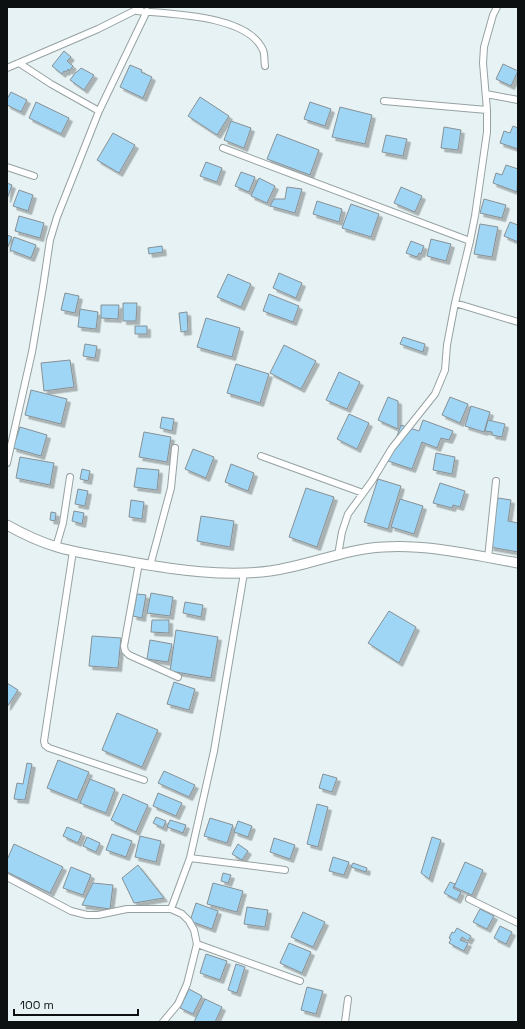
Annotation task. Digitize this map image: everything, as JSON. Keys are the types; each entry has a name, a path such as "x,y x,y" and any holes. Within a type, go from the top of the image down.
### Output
{"street":[{"path":"338,555 342,532 348,514 392,448 435,394 445,370 447,345 455,303 470,241 487,132 487,110 483,63 484,47 493,15 497,7"},
{"path":"7,463 32,352 50,240 57,217 99,111 142,10"},
{"path":"7,68 142,10 213,19 235,26 256,40 263,51 265,66"},
{"path":"19,63 51,84 99,111"},
{"path":"486,94 518,100"},
{"path":"384,101 487,110"},
{"path":"223,148 470,241"},
{"path":"7,166 34,176"},
{"path":"455,303 518,322"},
{"path":"150,566 171,488 175,448"},
{"path":"261,456 363,493"},
{"path":"56,547 63,522 70,477"},
{"path":"488,558 496,481"},
{"path":"7,526 56,547 150,566 190,571 244,573 270,571 301,565 338,555 382,547 418,547 518,563"},
{"path":"73,551 44,741 49,748 144,780"},
{"path":"139,563 124,646 129,655 178,677"},
{"path":"171,909 190,858 214,751 244,573"},
{"path":"190,858 285,870"},
{"path":"7,877 71,911 87,915 98,915 127,909 171,909 182,914 189,921 194,930 197,944 187,984 178,1004 163,1022"},
{"path":"469,899 518,923"},
{"path":"197,944 300,981"},
{"path":"345,1022 348,999"}],"building":[{"path":"64,51 71,57 67,61 73,66 69,71 68,69 62,74 52,66"},
{"path":"503,64 518,71 511,86 496,79"},
{"path":"130,65 142,70 141,72 152,77 143,98 120,87"},
{"path":"81,68 94,75 84,90 70,80"},
{"path":"11,92 27,100 21,112 7,105 7,99"},
{"path":"200,97 229,116 217,135 188,116"},
{"path":"36,102 69,118 61,134 29,118"},
{"path":"310,102 331,109 325,126 304,119"},
{"path":"340,107 372,115 365,144 332,137"},
{"path":"231,121 251,128 244,148 224,140"},
{"path":"513,126 518,128 518,149 500,143 504,131 510,133"},
{"path":"444,127 461,130 458,150 441,148"},
{"path":"113,133 135,145 119,173 97,160"},
{"path":"277,134 319,150 310,175 267,159"},
{"path":"386,135 407,139 403,156 382,152"},
{"path":"206,162 222,168 217,182 200,176"},
{"path":"506,165 518,169 517,192 493,183 496,173 502,175"},
{"path":"241,172 255,177 249,192 235,186"},
{"path":"259,178 275,186 267,203 251,196"},
{"path":"7,183 12,185 7,199"},
{"path":"287,187 302,189 295,213 270,206 274,199 285,199"},
{"path":"401,187 422,196 415,212 394,203"},
{"path":"19,190 33,195 28,211 13,206"},
{"path":"484,199 506,205 502,218 480,213"},
{"path":"317,201 342,209 339,222 313,214"},
{"path":"351,204 379,214 371,237 342,228"},
{"path":"19,216 44,223 40,238 15,231"},
{"path":"510,222 518,225 518,242 504,236"},
{"path":"480,224 498,227 492,257 474,254"},
{"path":"7,235 12,237 7,249"},
{"path":"14,237 36,245 31,258 10,250"},
{"path":"431,239 451,244 446,261 427,256"},
{"path":"411,241 424,246 421,254 419,253 417,257 406,253"},
{"path":"162,246 163,252 149,254 148,248"},
{"path":"279,273 302,283 296,298 273,288"},
{"path":"228,274 251,284 241,307 217,297"},
{"path":"65,293 79,296 75,313 61,310"},
{"path":"269,294 299,306 293,322 263,311"},
{"path":"123,303 137,303 136,321 123,321"},
{"path":"101,305 119,305 118,319 101,318"},
{"path":"80,309 98,312 96,329 78,327"},
{"path":"187,312 188,331 181,332 179,313"},
{"path":"206,318 240,328 232,357 197,347"},
{"path":"135,326 147,326 147,334 135,334"},
{"path":"403,337 425,344 423,352 400,344"},
{"path":"85,344 97,346 95,358 83,356"},
{"path":"284,345 316,361 301,389 270,373"},
{"path":"70,360 74,387 44,391 41,363"},
{"path":"236,364 269,374 260,403 227,393"},
{"path":"339,372 360,382 347,409 326,400"},
{"path":"31,390 67,399 61,424 25,415"},
{"path":"388,397 398,401 398,429 378,420"},
{"path":"450,397 468,404 460,423 442,415"},
{"path":"471,406 490,412 484,432 465,426"},
{"path":"349,414 369,423 357,449 337,439"},
{"path":"162,417 174,419 172,431 160,428"},
{"path":"423,420 453,431 449,440 441,438 437,448 422,442 412,469 388,461 401,425 419,431"},
{"path":"488,420 505,424 502,437 492,435 492,432 485,431"},
{"path":"20,427 47,435 41,456 13,448"},
{"path":"144,432 171,437 167,462 139,457"},
{"path":"193,449 214,457 206,478 185,469"},
{"path":"436,453 455,457 452,474 433,470"},
{"path":"20,457 54,463 50,485 16,478"},
{"path":"231,464 254,473 248,491 225,482"},
{"path":"137,468 159,470 157,490 134,487"},
{"path":"82,469 90,471 88,481 80,479"},
{"path":"378,479 401,486 388,529 364,522"},
{"path":"440,483 465,491 460,507 453,505 452,508 433,503"},
{"path":"306,488 334,497 317,547 289,537"},
{"path":"78,489 88,491 85,506 75,504"},
{"path":"498,498 511,500 508,521 518,523 518,552 490,547"},
{"path":"400,499 423,506 414,534 391,527"},
{"path":"131,500 144,502 142,519 129,517"},
{"path":"74,511 84,513 82,524 72,521"},
{"path":"51,512 56,513 55,521 50,520"},
{"path":"201,516 234,521 230,547 197,541"},
{"path":"151,593 173,597 170,616 147,613"},
{"path":"137,594 146,595 142,618 133,616"},
{"path":"185,602 203,605 201,617 183,613"},
{"path":"389,611 416,627 399,663 368,643"},
{"path":"152,620 169,620 169,633 151,632"},
{"path":"176,630 218,637 211,678 170,671"},
{"path":"92,636 121,638 118,668 89,666"},
{"path":"150,640 172,644 168,662 147,659"},
{"path":"174,682 195,689 189,710 167,704"},
{"path":"7,683 18,690 7,707"},
{"path":"117,713 158,730 142,767 102,750"},
{"path":"58,760 89,772 77,800 47,788"},
{"path":"27,763 32,764 25,800 14,799 17,783 23,784"},
{"path":"164,771 195,785 189,797 158,783"},
{"path":"323,774 337,778 332,792 319,788"},
{"path":"90,779 115,789 106,813 80,803"},
{"path":"158,793 182,803 176,816 153,806"},
{"path":"123,794 148,805 136,832 111,820"},
{"path":"317,804 328,807 318,847 307,844"},
{"path":"156,817 166,821 163,828 153,823"},
{"path":"210,818 233,825 227,843 204,836"},
{"path":"170,820 186,825 183,833 167,827"},
{"path":"238,821 252,826 248,837 234,832"},
{"path":"67,827 82,833 78,843 63,836"},
{"path":"112,834 132,841 126,857 106,850"},
{"path":"140,836 161,841 156,862 135,857"},
{"path":"87,837 100,843 96,852 83,846"},
{"path":"432,837 441,840 429,879 421,873"},
{"path":"274,838 295,845 290,859 270,852"},
{"path":"14,844 63,867 50,893 7,872 7,860"},
{"path":"238,844 248,851 242,860 232,854"},
{"path":"333,857 349,862 344,875 329,871"},
{"path":"465,862 483,870 472,895 454,887"},
{"path":"353,863 367,868 366,872 351,867"},
{"path":"138,865 164,898 134,903 122,878"},
{"path":"71,867 91,875 83,895 63,888"},
{"path":"223,873 231,875 228,883 221,881"},
{"path":"450,882 455,884 453,888 461,892 457,900 444,893"},
{"path":"93,883 113,885 110,909 82,905"},
{"path":"213,883 243,891 237,912 207,904"},
{"path":"196,903 218,911 212,929 190,921"},
{"path":"247,907 268,910 265,927 244,924"},
{"path":"480,909 494,916 487,929 473,922"},
{"path":"303,912 325,922 313,947 291,937"},
{"path":"500,926 512,932 506,944 494,938"},
{"path":"457,928 471,936 468,941 462,937 460,940 468,943 464,951 449,943 451,939 449,938 452,932 454,933"},
{"path":"289,943 311,952 302,973 280,963"},
{"path":"206,954 227,961 220,980 200,973"},
{"path":"236,964 245,967 237,993 228,990"},
{"path":"307,987 323,991 316,1014 301,1010"},
{"path":"189,989 202,996 193,1014 180,1008"},
{"path":"205,999 222,1007 215,1022 194,1022"}]}
